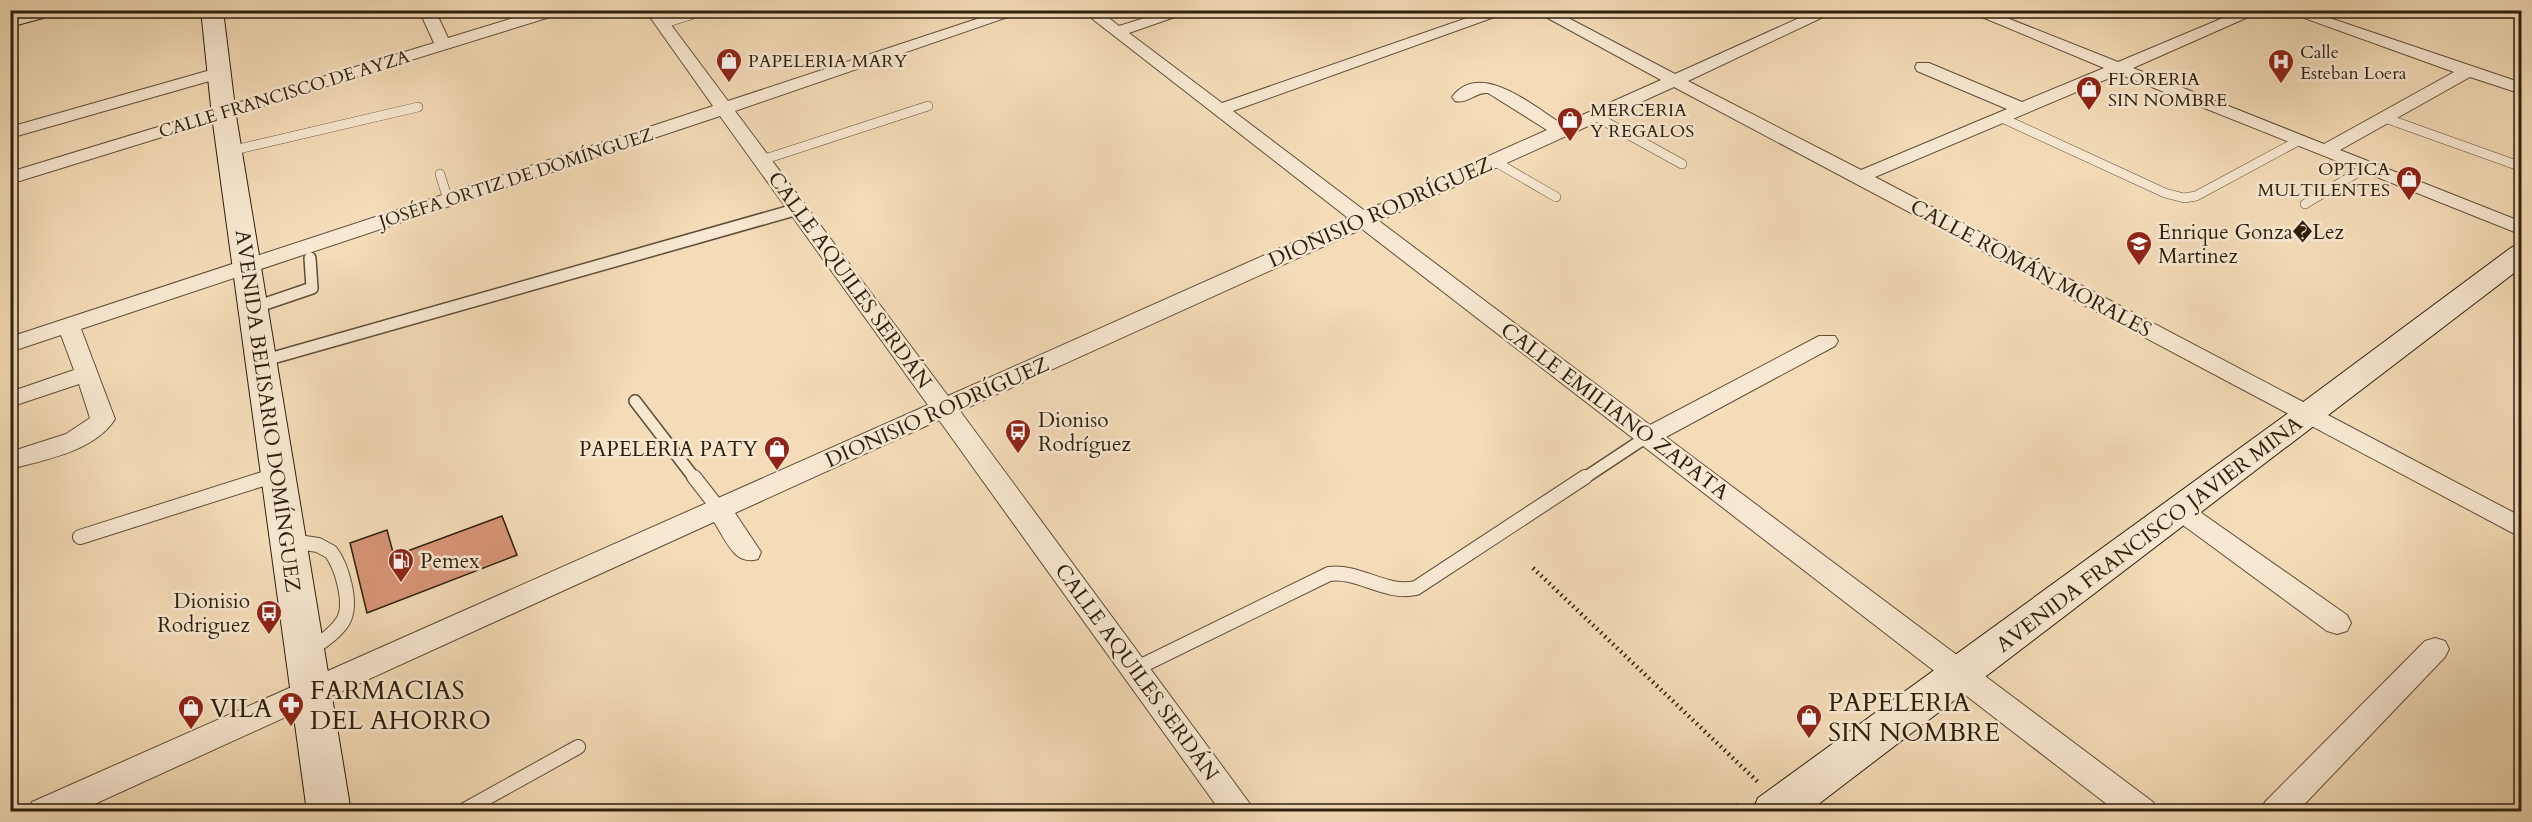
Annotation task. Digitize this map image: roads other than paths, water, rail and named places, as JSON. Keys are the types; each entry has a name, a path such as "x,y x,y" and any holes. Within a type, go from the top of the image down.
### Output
{"main road":[{"path":"10,21 46,10"},
{"name":"AVENIDA BELISARIO DOMÍNGUEZ","path":"212,10 220,72 222,113 230,151 329,812"},
{"name":"AVENIDA FRANCISCO JAVIER MINA","path":"1778,808 2181,511 2522,253"}],"street":[{"path":"427,10 443,45"},
{"name":"CALLE FRANCISCO DE AYZA","path":"10,178 557,10"},
{"name":"JOSÉFA ORTIZ DE DOMÍNGUEZ","path":"10,345 1021,10"},
{"name":"CALLE EMILIANO ZAPATA","path":"1088,10 2142,812"},
{"path":"1117,32 1188,10"},
{"path":"1219,110 1507,10"},
{"name":"CALLE ROMÁN MORALES","path":"1540,10 1860,177 2522,529"},
{"name":"DIONISIO RODRÍGUEZ","path":"43,812 307,673 719,509 1831,10"},
{"path":"1972,10 2522,229"},
{"path":"1860,177 2257,10"},
{"path":"2289,10 2522,90"},
{"name":"CALLE AQUILES SERDÁN","path":"657,17 1240,812"},
{"path":"1923,67 2024,109"},
{"path":"2324,151 2468,71"},
{"path":"10,133 220,72"},
{"path":"1461,97 1479,87 1492,88 1561,131"},
{"path":"10,461 97,429 103,419 69,326"},
{"path":"1648,436 1827,341"},
{"path":"10,400 88,373"},
{"path":"719,509 748,552"},
{"path":"2181,511 2337,623"},
{"path":"2276,812 2435,649"}],"lane":[{"path":"657,17 706,10"},
{"path":"762,160 928,106"},
{"path":"230,151 418,107"},
{"path":"1595,116 1682,164"},
{"path":"2002,118 2165,193 2184,198 2196,196 2298,141"},
{"path":"2385,118 2522,167"},
{"path":"1494,161 1556,197"},
{"path":"2305,204 2365,168"},
{"path":"440,174 448,200"},
{"path":"261,362 798,209"},
{"path":"253,308 312,288 310,258"},
{"path":"635,401 719,509"},
{"path":"1135,669 1337,571 1354,573 1398,592 1416,588 1648,436"},
{"path":"80,537 278,474"},
{"path":"287,541 323,547 332,553 338,561 347,605 346,617 307,673"},
{"path":"461,812 579,747"}],"place":[{"name":"PAPELERIA MARY","path":"729,84"},
{"name":"Calle Esteban Loera","path":"2281,85"},
{"name":"FLORERIA SIN NOMBRE","path":"2089,112"},
{"name":"MERCERIA Y REGALOS","path":"1570,143"},
{"name":"OPTICA MULTILENTES","path":"2409,202"},
{"name":"Enrique Gonza�Lez Martinez","path":"2139,267"},
{"name":"Dioniso Rodríguez","path":"1018,455"},
{"name":"PAPELERIA PATY","path":"777,472"},
{"name":"Pemex","path":"401,584"},
{"name":"Dionisio Rodriguez","path":"269,636"},
{"name":"FARMACIAS DEL AHORRO","path":"291,728"},
{"name":"VILA","path":"191,731"},
{"name":"PAPELERIA SIN NOMBRE","path":"1809,740"}]}
